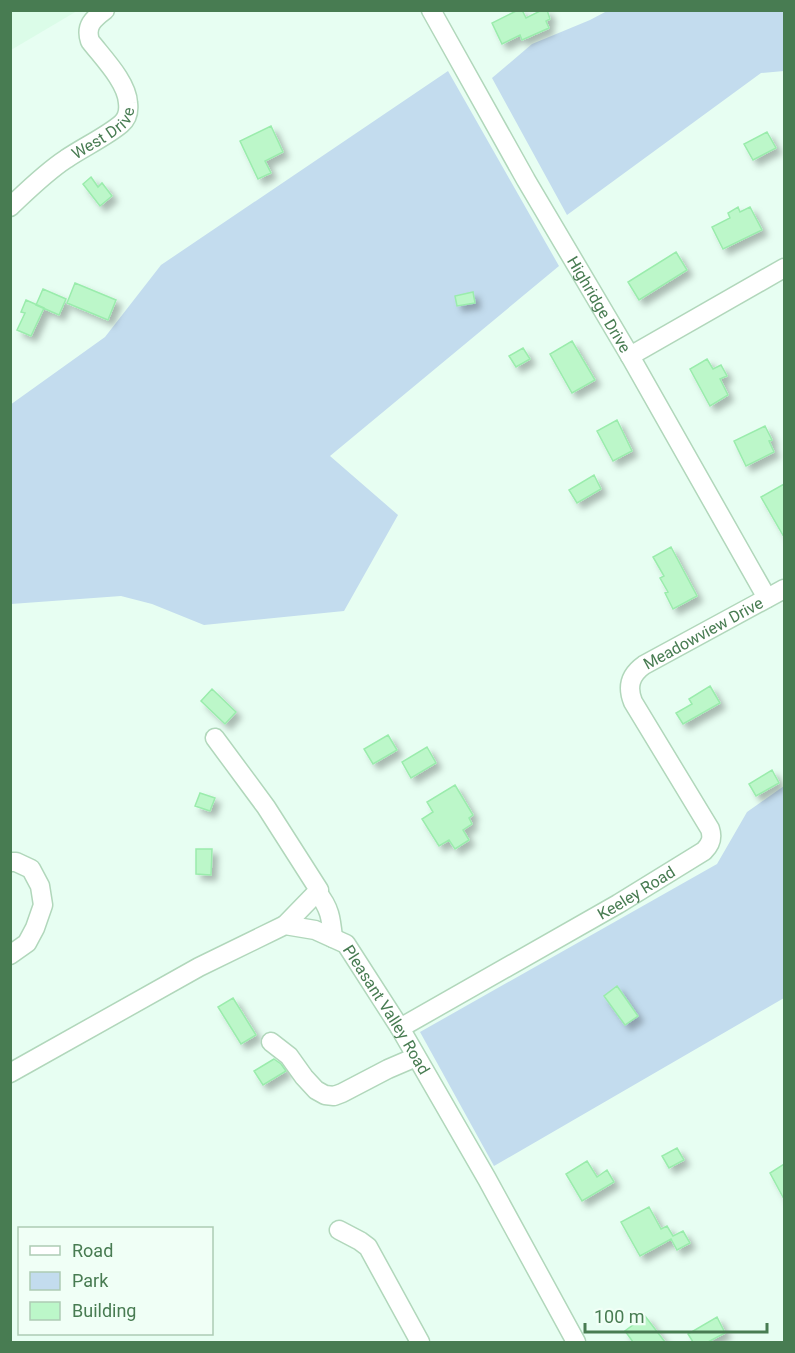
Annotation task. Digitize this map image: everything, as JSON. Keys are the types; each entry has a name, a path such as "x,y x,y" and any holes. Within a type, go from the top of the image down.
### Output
{"street":[{"name":"West Drive","path":"10,207 45,174 122,123 126,117 129,101 126,93 88,35 91,22 105,10"},
{"name":"Highridge Drive","path":"435,12 526,180 630,356 767,598"},
{"path":"630,356 784,268"},
{"name":"Meadowview Drive","path":"630,685 632,677 644,665 784,589"},
{"name":"Keeley Road","path":"400,1028 618,904 709,846 712,840 710,829 638,711 630,693 630,685"},
{"path":"10,1073 199,967 285,925 319,890 266,807 216,738"},
{"path":"10,862 16,862 31,869 40,886 43,904 27,944 10,955"},
{"path":"317,892 326,903 331,915 333,938"},
{"name":"Pleasant Valley Road","path":"285,925 315,930 346,944 400,1028 487,1179 576,1342"},
{"path":"271,1042 289,1056 316,1089 325,1095 334,1096 416,1057"},
{"path":"339,1230 368,1247 420,1342"}],"shaded area":[{"path":"11,10 77,10 77,11 11,50"}],"green space":[{"path":"607,11 784,11 784,71 761,73 567,215 492,78 532,44"},
{"path":"448,71 559,266 330,456 398,515 344,611 204,625 152,604 121,596 11,604 10,405 105,337 161,265"},
{"path":"784,786 784,998 494,1166 420,1032 717,864 747,812"}],"building":[{"path":"522,10 526,18 547,10 550,19 546,21 549,28 522,40 520,35 502,44 492,23"},
{"path":"271,126 283,152 265,161 271,173 258,179 240,141"},
{"path":"767,132 776,148 753,160 744,144"},
{"path":"91,177 98,187 102,183 112,196 100,206 83,184"},
{"path":"738,207 740,212 750,207 762,230 723,249 712,227 730,218 728,213"},
{"path":"676,252 687,270 639,300 628,282"},
{"path":"75,283 116,300 108,320 67,303"},
{"path":"43,289 66,299 59,315 36,305"},
{"path":"473,292 475,303 457,306 455,296"},
{"path":"26,300 44,308 31,336 17,330 25,313 21,312"},
{"path":"572,341 595,380 572,393 550,354"},
{"path":"523,348 530,359 516,367 509,356"},
{"path":"707,359 713,369 721,365 727,376 720,379 728,395 710,406 690,369"},
{"path":"617,420 632,451 613,461 597,431"},
{"path":"765,426 772,440 769,441 774,452 746,466 734,441"},
{"path":"594,475 601,489 577,503 569,490"},
{"path":"784,484 784,537 761,497"},
{"path":"671,547 697,596 673,609 665,593 668,592 660,578 664,576 653,557"},
{"path":"710,686 720,703 683,724 676,713 692,704 689,699"},
{"path":"212,689 236,712 225,724 201,701"},
{"path":"388,735 397,750 373,764 364,749"},
{"path":"427,747 436,763 411,778 402,762"},
{"path":"772,770 779,783 756,796 749,784"},
{"path":"455,785 473,815 469,818 472,824 463,830 469,840 455,849 449,840 439,846 422,819 433,812 427,802"},
{"path":"200,793 215,798 210,811 195,806"},
{"path":"196,849 212,849 211,875 196,874"},
{"path":"617,986 638,1016 625,1025 604,996"},
{"path":"233,998 256,1035 241,1044 218,1007"},
{"path":"274,1059 286,1071 263,1085 254,1071"},
{"path":"677,1148 684,1160 669,1168 662,1156"},
{"path":"587,1161 597,1177 607,1170 614,1182 582,1201 566,1174"},
{"path":"784,1164 784,1199 770,1173"},
{"path":"649,1207 661,1229 667,1226 673,1236 683,1231 690,1243 677,1250 671,1239 640,1256 621,1222"},
{"path":"645,1316 665,1342 633,1342 625,1331"},
{"path":"717,1317 725,1333 708,1342 693,1342 688,1334"}]}
